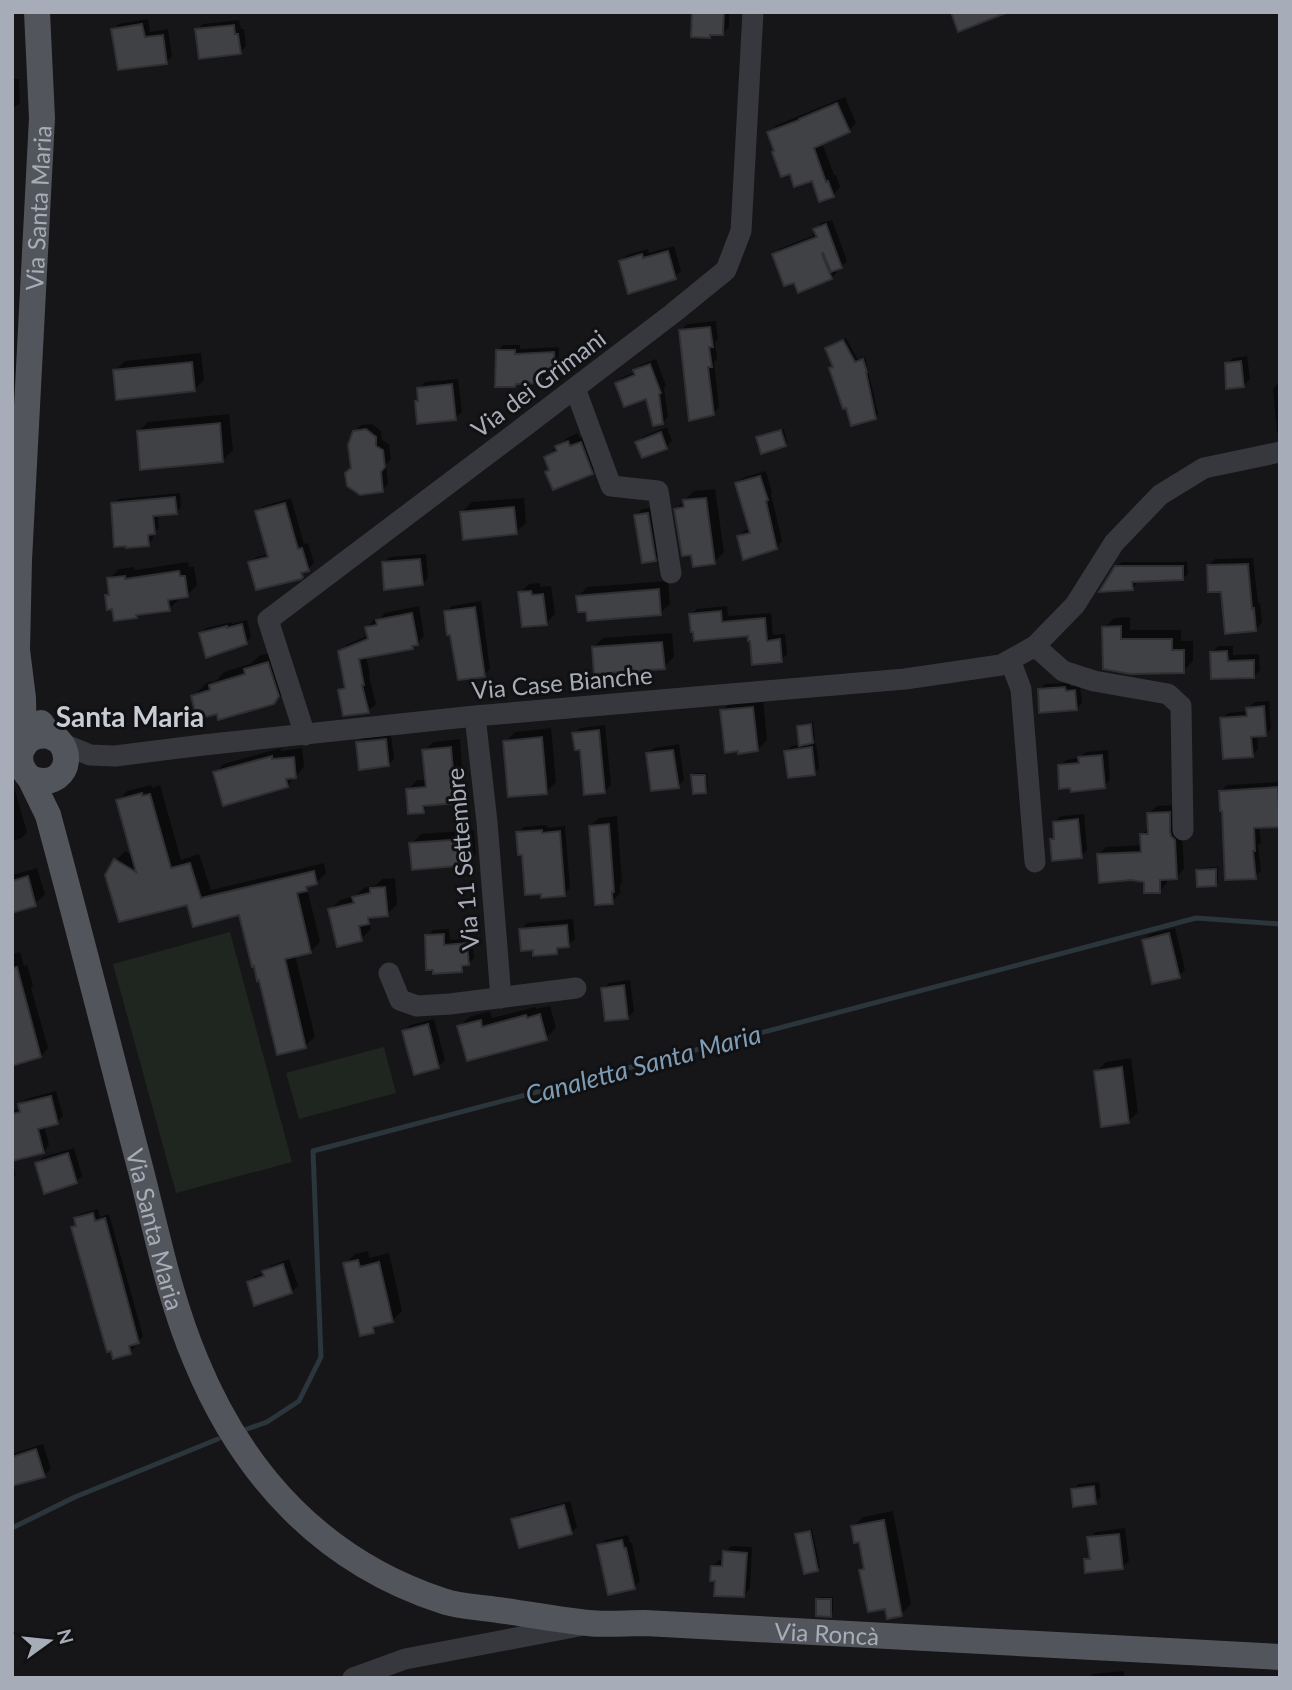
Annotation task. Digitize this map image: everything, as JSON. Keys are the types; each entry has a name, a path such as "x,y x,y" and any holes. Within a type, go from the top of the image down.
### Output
{"main road":[{"name":"Via Santa Maria","path":"37,12 42,118 19,559 17,650 23,698 21,763 48,815 169,1280 195,1358 210,1393 234,1437 272,1488 318,1533 380,1576"},
{"name":"Via Santa Maria","path":"23,698 65,750 65,765 48,815"},
{"path":"55,740 43,735 29,740 21,763 43,782 60,774"},
{"name":"Via Roncà","path":"380,1576 445,1602 591,1624 645,1623 1280,1657"}],"street":[{"name":"Via dei Grimani","path":"304,735 268,620 672,314 726,270 741,231 752,12"},
{"path":"575,388 611,486 658,491 671,573"},
{"name":"Via Case Bianche","path":"55,740 90,755 115,756 475,716 905,679 1001,664 1035,646 1075,605 1114,543 1160,495 1204,468 1280,452"},
{"path":"1035,646 1063,671 1094,681 1168,694 1181,706 1183,830"},
{"path":"1010,660 1021,689 1035,863"},
{"name":"Via 11 Settembre","path":"475,716 487,822 500,998"},
{"path":"60,774 90,755"},
{"path":"389,972 400,1000 417,1006 576,988"},
{"path":"353,1678 405,1659 591,1624"}],"shaded area":[{"path":"230,932 292,1162 176,1193 113,964"},
{"path":"384,1047 396,1093 299,1119 286,1073"}],"building":[{"path":"692,12 724,12 723,35 710,35 710,38 691,37"},
{"path":"951,12 1006,12 1006,13 958,32"},
{"path":"142,24 145,37 163,35 167,64 118,70 111,29"},
{"path":"234,25 241,54 199,59 195,29"},
{"path":"837,103 850,132 814,148 834,197 819,202 812,181 794,187 790,174 781,177 767,132"},
{"path":"826,224 842,268 831,272 823,253 832,279 798,293 794,283 784,286 772,254 817,237 813,229"},
{"path":"668,251 676,279 628,294 619,261 642,254 643,258"},
{"path":"710,327 712,367 708,367 714,415 689,421 679,330"},
{"path":"843,340 855,362 863,359 876,419 851,426 829,368 833,367 825,348"},
{"path":"496,350 515,350 515,354 554,352 555,373 541,373 541,383 495,387"},
{"path":"1241,361 1244,387 1226,389 1225,363"},
{"path":"192,362 195,391 116,400 113,370"},
{"path":"650,364 661,393 663,424 653,426 646,399 624,407 615,383 635,375 633,370"},
{"path":"452,384 456,420 417,424 417,388"},
{"path":"220,423 223,462 140,470 137,431"},
{"path":"366,429 376,437 376,446 383,450 383,492 360,495 347,486 345,473 351,468 348,445 353,431"},
{"path":"781,430 786,446 761,454 756,437"},
{"path":"661,432 667,449 642,458 635,442"},
{"path":"568,441 570,446 581,442 593,474 553,490 545,472 549,470 544,457 557,451 555,446"},
{"path":"760,476 768,500 766,501 777,549 743,560 737,536 750,533 735,483"},
{"path":"175,497 177,514 153,516 155,534 148,535 149,546 114,547 111,503"},
{"path":"706,498 715,564 693,567 691,555 682,556 674,509 684,507 683,500"},
{"path":"285,503 298,549 302,548 309,571 301,573 301,579 256,590 248,562 268,557 255,511"},
{"path":"514,507 517,534 463,540 460,512"},
{"path":"648,513 656,561 642,563 634,515"},
{"path":"420,559 423,585 384,590 382,562"},
{"path":"1248,564 1256,631 1225,634 1221,592 1208,592 1207,565"},
{"path":"1115,566 1183,566 1183,580 1132,582 1133,590 1099,592"},
{"path":"179,571 180,576 185,576 188,597 168,600 170,611 114,621 112,609 107,610 107,578 125,576 125,579"},
{"path":"659,589 661,615 587,621 586,612 578,612 576,596"},
{"path":"531,591 532,595 543,594 547,625 522,627 518,592"},
{"path":"475,607 485,677 458,680 444,611"},
{"path":"721,611 722,622 765,618 767,641 780,639 782,662 752,665 748,636 694,641 689,614"},
{"path":"412,613 418,645 412,646 413,649 359,659 369,713 343,716 338,690 345,688 338,651 368,639 365,627 377,625 376,620"},
{"path":"242,624 247,644 206,658 199,633"},
{"path":"1121,626 1121,639 1172,639 1172,650 1184,650 1184,673 1130,674 1103,669 1102,627"},
{"path":"662,642 665,669 594,674 592,647"},
{"path":"1227,651 1228,661 1254,660 1254,678 1211,679 1210,652"},
{"path":"268,662 279,696 274,704 218,720 217,714 197,719 191,696 210,690 209,685 245,674 244,669"},
{"path":"1065,687 1066,691 1075,690 1077,710 1039,713 1038,689"},
{"path":"1264,706 1266,736 1251,737 1253,757 1223,759 1220,718 1247,716 1246,708"},
{"path":"753,707 758,751 725,753 720,710"},
{"path":"811,724 813,743 799,746 797,726"},
{"path":"599,730 605,793 584,795 580,750 575,750 572,733"},
{"path":"542,737 547,794 508,797 503,741"},
{"path":"386,739 389,766 359,770 356,742"},
{"path":"451,747 456,803 423,806 424,813 408,814 406,789 426,787 422,750"},
{"path":"812,747 815,775 788,778 784,751"},
{"path":"673,750 679,788 651,791 646,753"},
{"path":"1102,755 1105,788 1071,792 1070,788 1059,789 1058,765 1079,763 1078,757"},
{"path":"272,756 272,759 294,757 296,778 286,779 288,787 223,806 213,772"},
{"path":"691,775 705,775 706,793 693,794"},
{"path":"1278,787 1280,827 1254,828 1256,879 1225,880 1219,791"},
{"path":"142,793 142,796 150,794 171,868 190,863 201,898 314,871 317,884 306,887 307,891 297,893 311,953 285,959 306,1048 277,1055 259,980 257,981 254,966 252,967 239,915 193,927 187,905 119,922 105,875 114,859 136,872 116,800"},
{"path":"1170,812 1177,879 1160,880 1160,893 1144,893 1144,882 1131,880 1099,883 1097,854 1141,852 1140,834 1148,834 1147,813"},
{"path":"1078,819 1082,858 1052,861 1050,839 1054,839 1053,822"},
{"path":"609,824 613,904 595,905 589,826"},
{"path":"542,830 542,833 560,831 565,896 541,898 541,894 525,895 522,855 518,855 516,832"},
{"path":"464,839 467,865 412,870 409,843"},
{"path":"1216,869 1216,886 1197,887 1196,870"},
{"path":"28,876 36,906 12,913 12,881"},
{"path":"385,887 388,916 368,918 369,924 359,926 362,941 337,947 328,909 354,903 352,897 370,893 370,888"},
{"path":"567,925 569,947 557,948 557,954 533,956 533,950 521,951 519,929"},
{"path":"1169,933 1180,978 1152,984 1142,940"},
{"path":"444,934 444,945 467,943 469,965 462,966 462,972 433,974 433,970 426,970 425,935"},
{"path":"17,967 41,1057 12,1066 12,968"},
{"path":"624,985 628,1019 605,1021 601,988"},
{"path":"540,1014 547,1040 467,1061 457,1026 481,1020 482,1027"},
{"path":"428,1024 439,1068 414,1075 402,1031"},
{"path":"1122,1067 1129,1123 1101,1127 1094,1071"},
{"path":"51,1096 58,1124 38,1129 44,1153 12,1161 12,1114 20,1112 18,1104"},
{"path":"68,1153 77,1183 44,1194 35,1163"},
{"path":"93,1213 95,1221 105,1218 139,1343 129,1346 131,1354 113,1359 111,1351 107,1352 71,1227 76,1226 74,1218"},
{"path":"358,1260 360,1267 379,1262 393,1322 373,1327 374,1333 360,1336 343,1263"},
{"path":"283,1264 292,1293 254,1306 247,1282 264,1276 262,1271"},
{"path":"36,1449 45,1477 12,1486 12,1457"},
{"path":"1094,1486 1096,1504 1073,1507 1071,1489"},
{"path":"564,1505 572,1534 519,1548 511,1519"},
{"path":"884,1520 902,1616 887,1619 885,1609 868,1612 859,1570 864,1569 859,1542 854,1543 851,1526"},
{"path":"810,1531 818,1571 804,1574 795,1534"},
{"path":"1119,1534 1123,1569 1085,1573 1084,1559 1090,1559 1087,1537"},
{"path":"622,1540 635,1589 608,1595 597,1545"},
{"path":"723,1551 747,1553 744,1597 714,1596 715,1581 710,1581 711,1566 722,1566"},
{"path":"816,1599 831,1599 831,1617 816,1616"}],"waterway":[{"name":"Canaletta Santa Maria","path":"247,1429 267,1422 299,1401 321,1357 313,1151 1196,918 1280,924"},
{"name":"Canaletta Santa Maria","path":"12,1528 75,1497 218,1439"}],"district":[{"name":"Santa Maria","path":"130,716"}]}
